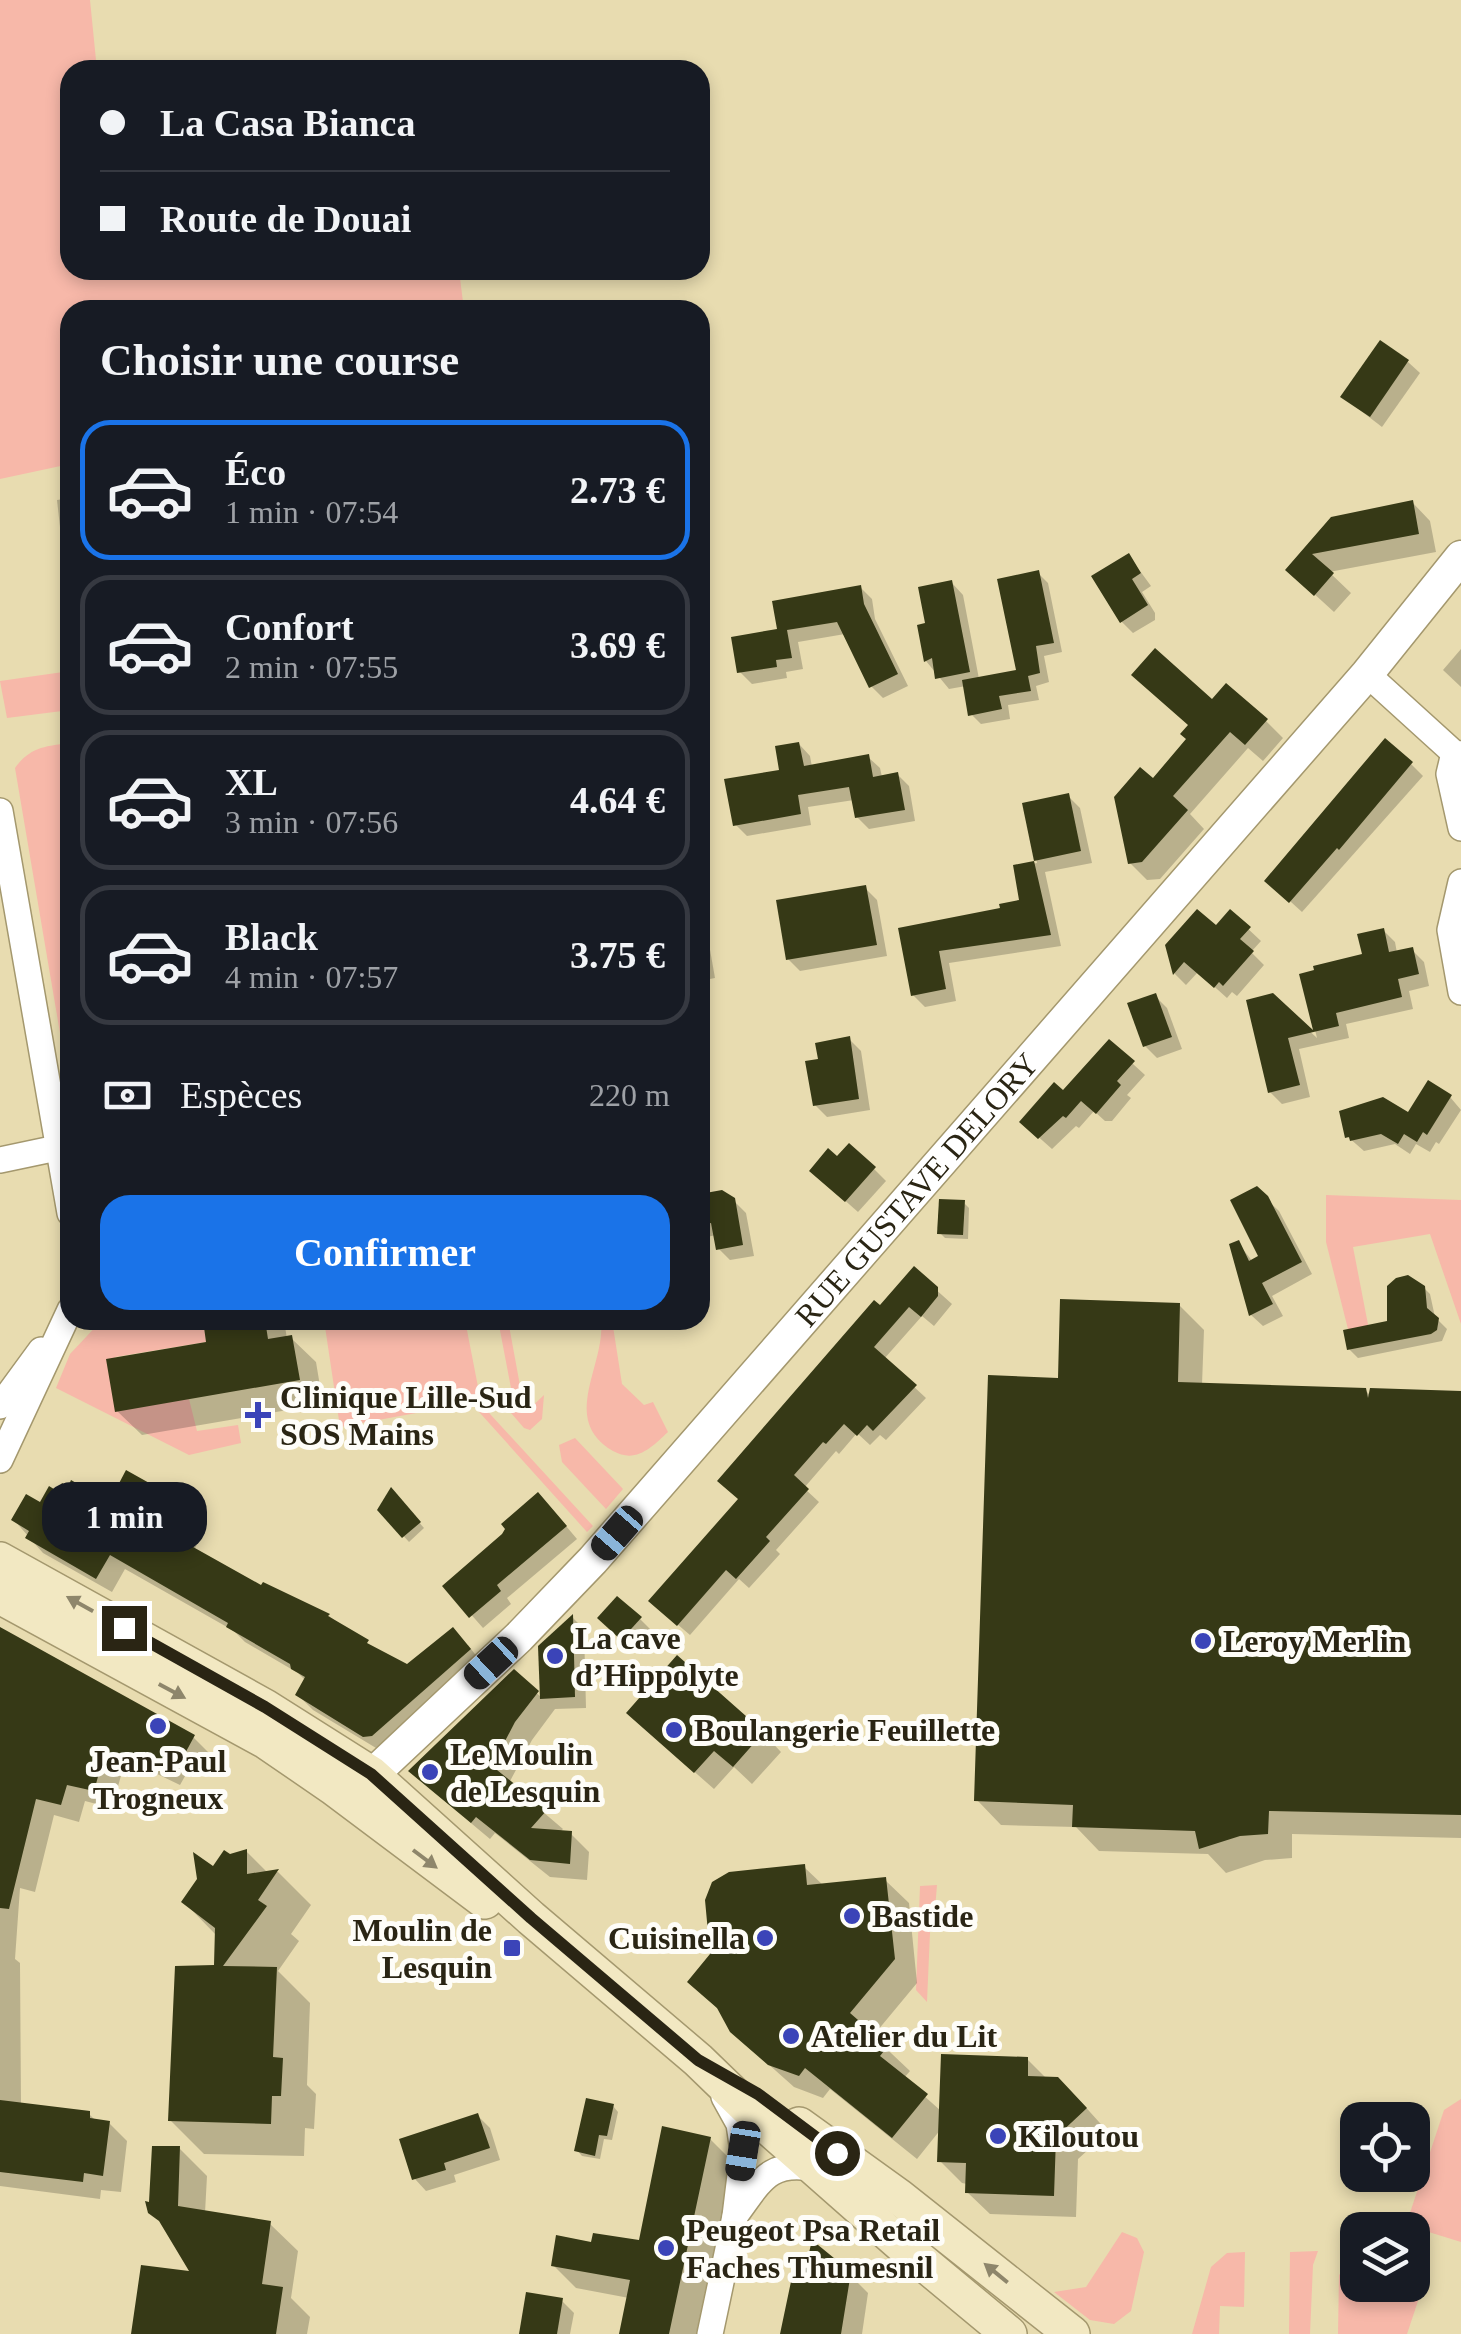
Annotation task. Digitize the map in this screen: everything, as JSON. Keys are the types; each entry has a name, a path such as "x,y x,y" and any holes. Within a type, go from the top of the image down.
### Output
{"main road":[{"path":"0,1560 265,1707 698,2060 903,2246 1009,2334"},
{"path":"0,1596 266,1741 360,1786"},
{"path":"698,2060 758,2094 886,2188 1072,2334"}],"street":[{"name":"RUE GUSTAVE DELORY","path":"360,1786 520,1637 581,1573 1367,674 1461,557"},
{"path":"1367,674 1457,753 1449,774 1461,828"},
{"path":"0,811 60,1163"},
{"path":"1461,882 1450,930 1461,992"},
{"path":"4,1159 57,1148"},
{"path":"0,1406 60,1323"},
{"path":"0,1460 60,1330"},
{"path":"698,2060 739,2124 743,2151 735,2216 710,2334"},
{"path":"735,2216 766,2175 790,2164 818,2169"}],"shaded area":[{"path":"0,0 90,0 96,60 60,60 60,280 460,280 463,300 60,300 60,466 0,479"},
{"path":"60,672 60,711 7,718 0,681"},
{"path":"60,745 60,1033 15,768 33,752"},
{"path":"1326,1195 1461,1200 1461,1324 1430,1234 1353,1247 1371,1340 1351,1341 1326,1242"},
{"path":"93,1330 204,1330 206,1342 115,1357 115,1411 189,1399 197,1431 238,1425 241,1443 189,1455 56,1388 70,1354"},
{"path":"325,1330 467,1330 480,1397 490,1414 593,1526 587,1532 471,1403 340,1427"},
{"path":"500,1330 510,1330 525,1413 544,1395 542,1419 530,1430 499,1399 515,1409"},
{"path":"601,1330 614,1330 622,1384 644,1405 653,1402 668,1432 636,1455 613,1451 597,1438 589,1424 589,1391"},
{"path":"575,1438 623,1489 606,1509 562,1462 559,1445"},
{"path":"937,1885 935,1909 931,1910 927,2002 916,1990 920,1886"},
{"path":"1461,2099 1461,2242 1430,2232 1430,2212 1410,2212 1417,2192 1430,2192 1430,2152 1444,2110"},
{"path":"1122,2232 1137,2238 1144,2252 1131,2311 1114,2324 1090,2320 1054,2292 1086,2287"},
{"path":"1318,2251 1313,2265 1310,2334 1289,2334 1290,2252"},
{"path":"1245,2252 1244,2307 1220,2306 1219,2334 1192,2334 1211,2267 1227,2253"},
{"path":"1339,2275 1340,2302 1418,2302 1407,2334 1338,2334"}],"building":[{"path":"1380,340 1409,360 1370,417 1340,397"},
{"path":"1413,500 1419,534 1312,554 1334,573 1314,596 1285,570 1331,517"},
{"path":"1129,553 1141,573 1132,579 1148,605 1120,623 1091,576"},
{"path":"1039,570 1054,643 1036,646 1040,673 1028,676 1031,691 999,696 1002,709 968,716 962,680 1016,670 997,579"},
{"path":"952,580 970,672 935,679 932,658 924,662 917,625 925,623 918,587"},
{"path":"861,585 864,604 898,674 869,688 837,622 787,630 792,658 776,660 777,667 737,673 731,637 777,629 772,601"},
{"path":"1155,648 1212,699 1226,683 1268,719 1245,745 1230,732 1173,796 1188,810 1142,862 1128,864 1114,797 1140,767 1153,778 1186,739 1180,734 1188,725 1131,675"},
{"path":"1385,738 1413,762 1289,903 1264,881"},
{"path":"799,742 804,766 869,754 873,777 898,772 905,810 855,818 849,787 798,795 801,814 733,826 724,779 779,770 775,746"},
{"path":"1069,793 1081,851 1034,861 1022,803"},
{"path":"1034,861 1051,935 939,951 946,989 911,996 898,928 1000,908 999,904 1019,900 1013,865"},
{"path":"866,885 877,945 786,960 776,900"},
{"path":"1197,909 1216,925 1230,909 1251,927 1240,939 1254,951 1223,986 1219,982 1214,988 1184,962 1173,975 1165,945"},
{"path":"1384,928 1389,952 1413,947 1419,974 1398,979 1402,997 1336,1013 1339,1026 1288,1038 1300,1085 1268,1093 1246,1000 1273,993 1313,1030 1299,974 1314,970 1313,966 1362,954 1357,934"},
{"path":"1156,993 1172,1037 1143,1047 1127,1003"},
{"path":"850,1036 859,1099 813,1106 805,1061 818,1059 815,1043"},
{"path":"1109,1039 1135,1061 1117,1081 1121,1085 1096,1114 1081,1101 1038,1139 1019,1122 1054,1082 1063,1090"},
{"path":"1428,1080 1452,1095 1427,1135 1423,1132 1417,1142 1404,1134 1398,1144 1381,1134 1350,1141 1345,1138 1339,1111 1383,1097 1408,1112"},
{"path":"849,1143 876,1167 845,1202 809,1171 828,1148 837,1156"},
{"path":"1257,1186 1268,1196 1302,1262 1262,1283 1273,1304 1249,1316 1229,1244 1239,1240 1249,1261 1258,1256 1230,1200"},
{"path":"722,1190 735,1198 743,1245 716,1250 710,1223 710,1192"},
{"path":"939,1199 965,1200 963,1235 937,1234"},
{"path":"914,1266 938,1287 938,1296 921,1317 909,1307 874,1347 917,1385 873,1431 867,1425 857,1436 844,1424 826,1444 823,1442 794,1475 809,1489 766,1537 770,1541 736,1579 726,1570 677,1626 648,1601 738,1499 717,1481 874,1300 880,1305"},
{"path":"1408,1275 1425,1286 1427,1308 1439,1318 1437,1330 1347,1350 1343,1330 1387,1321 1387,1286"},
{"name":"Leroy Merlin","path":"1060,1299 1180,1303 1178,1382 1366,1388 1368,1398 1370,1388 1461,1391 1461,1815 1269,1811 1268,1834 1240,1836 1199,1849 1195,1831 1072,1827 1073,1805 974,1801 988,1375 1058,1378"},
{"path":"204,1330 267,1330 268,1339 292,1335 300,1380 115,1412 106,1359 206,1342"},
{"path":"126,1470 151,1484 148,1490 165,1500 160,1509 186,1524 177,1538 261,1585 263,1582 330,1614 369,1640 367,1643 407,1664 453,1627 471,1649 372,1736 363,1737 295,1695 305,1677 226,1627 228,1623 110,1555 96,1579 25,1538 29,1531 11,1520 26,1494 40,1502 49,1486 57,1491 62,1483 68,1487 71,1480 100,1497 107,1486 115,1491"},
{"path":"391,1487 421,1522 402,1538 377,1510"},
{"path":"538,1492 567,1526 497,1585 501,1591 469,1618 442,1586 502,1534 505,1529 501,1524"},
{"path":"617,1596 642,1617 621,1640 597,1618"},
{"path":"573,1614 575,1697 540,1699 538,1646"},
{"path":"0,1627 195,1735 182,1759 170,1753 162,1769 135,1756 104,1755 94,1791 67,1785 61,1805 36,1799 9,1909 0,1908"},
{"path":"677,1655 764,1732 733,1767 714,1751 694,1773 626,1713"},
{"path":"514,1669 539,1691 515,1722 492,1766 547,1810 531,1828 572,1831 570,1864 530,1860 476,1817 471,1823 408,1771"},
{"path":"247,1849 247,1874 279,1869 258,1900 267,1906 223,1966 277,1967 273,2057 283,2058 281,2096 272,2096 271,2124 168,2121 175,1966 214,1965 215,1928 181,1902 197,1879 193,1852 213,1866 224,1850 230,1854"},
{"path":"805,1864 807,1885 886,1877 895,1959 850,2013 888,2046 880,2056 928,2094 892,2138 805,2068 799,2076 768,2065 730,2032 717,2008 687,1982 710,1954 705,1900 712,1882 729,1872"},
{"path":"941,2054 1028,2057 1028,2076 1058,2077 1087,2108 1056,2137 1054,2196 965,2193 966,2163 937,2162"},
{"path":"586,2098 614,2104 607,2136 599,2135 595,2156 574,2151"},
{"path":"0,2100 90,2111 90,2118 110,2121 103,2176 84,2173 83,2182 0,2172"},
{"path":"478,2113 490,2148 444,2163 446,2170 412,2180 399,2139"},
{"path":"662,2126 711,2137 669,2334 619,2334 630,2280 551,2266 556,2235 591,2242 593,2233 639,2240"},
{"path":"152,2146 180,2146 178,2206 271,2221 262,2284 283,2287 276,2334 131,2334 141,2265 189,2271 159,2221 148,2213 145,2201 149,2202"},
{"path":"812,2240 851,2272 841,2334 780,2334 793,2272 795,2267 805,2270"},
{"path":"526,2292 563,2298 557,2334 519,2334"}],"place":[{"name":"Clinique Lille-Sud SOS Mains","path":"258,1415"},
{"name":"Leroy Merlin","path":"1203,1641"},
{"name":"La cave d’Hippolyte","path":"555,1656"},
{"name":"Jean-Paul Trogneux","path":"158,1726"},
{"name":"Boulangerie Feuillette","path":"674,1730"},
{"name":"Le Moulin de Lesquin","path":"430,1772"},
{"name":"Bastide","path":"852,1916"},
{"name":"Cuisinella","path":"765,1938"},
{"name":"Moulin de Lesquin","path":"512,1948"},
{"name":"Atelier du Lit","path":"791,2036"},
{"name":"Kiloutou","path":"998,2136"},
{"name":"Peugeot Psa Retail Faches Thumesnil","path":"666,2248"}],"route":[{"path":"124,1628 265,1707 371,1774 531,1918 698,2060 758,2094 837,2153"}]}
